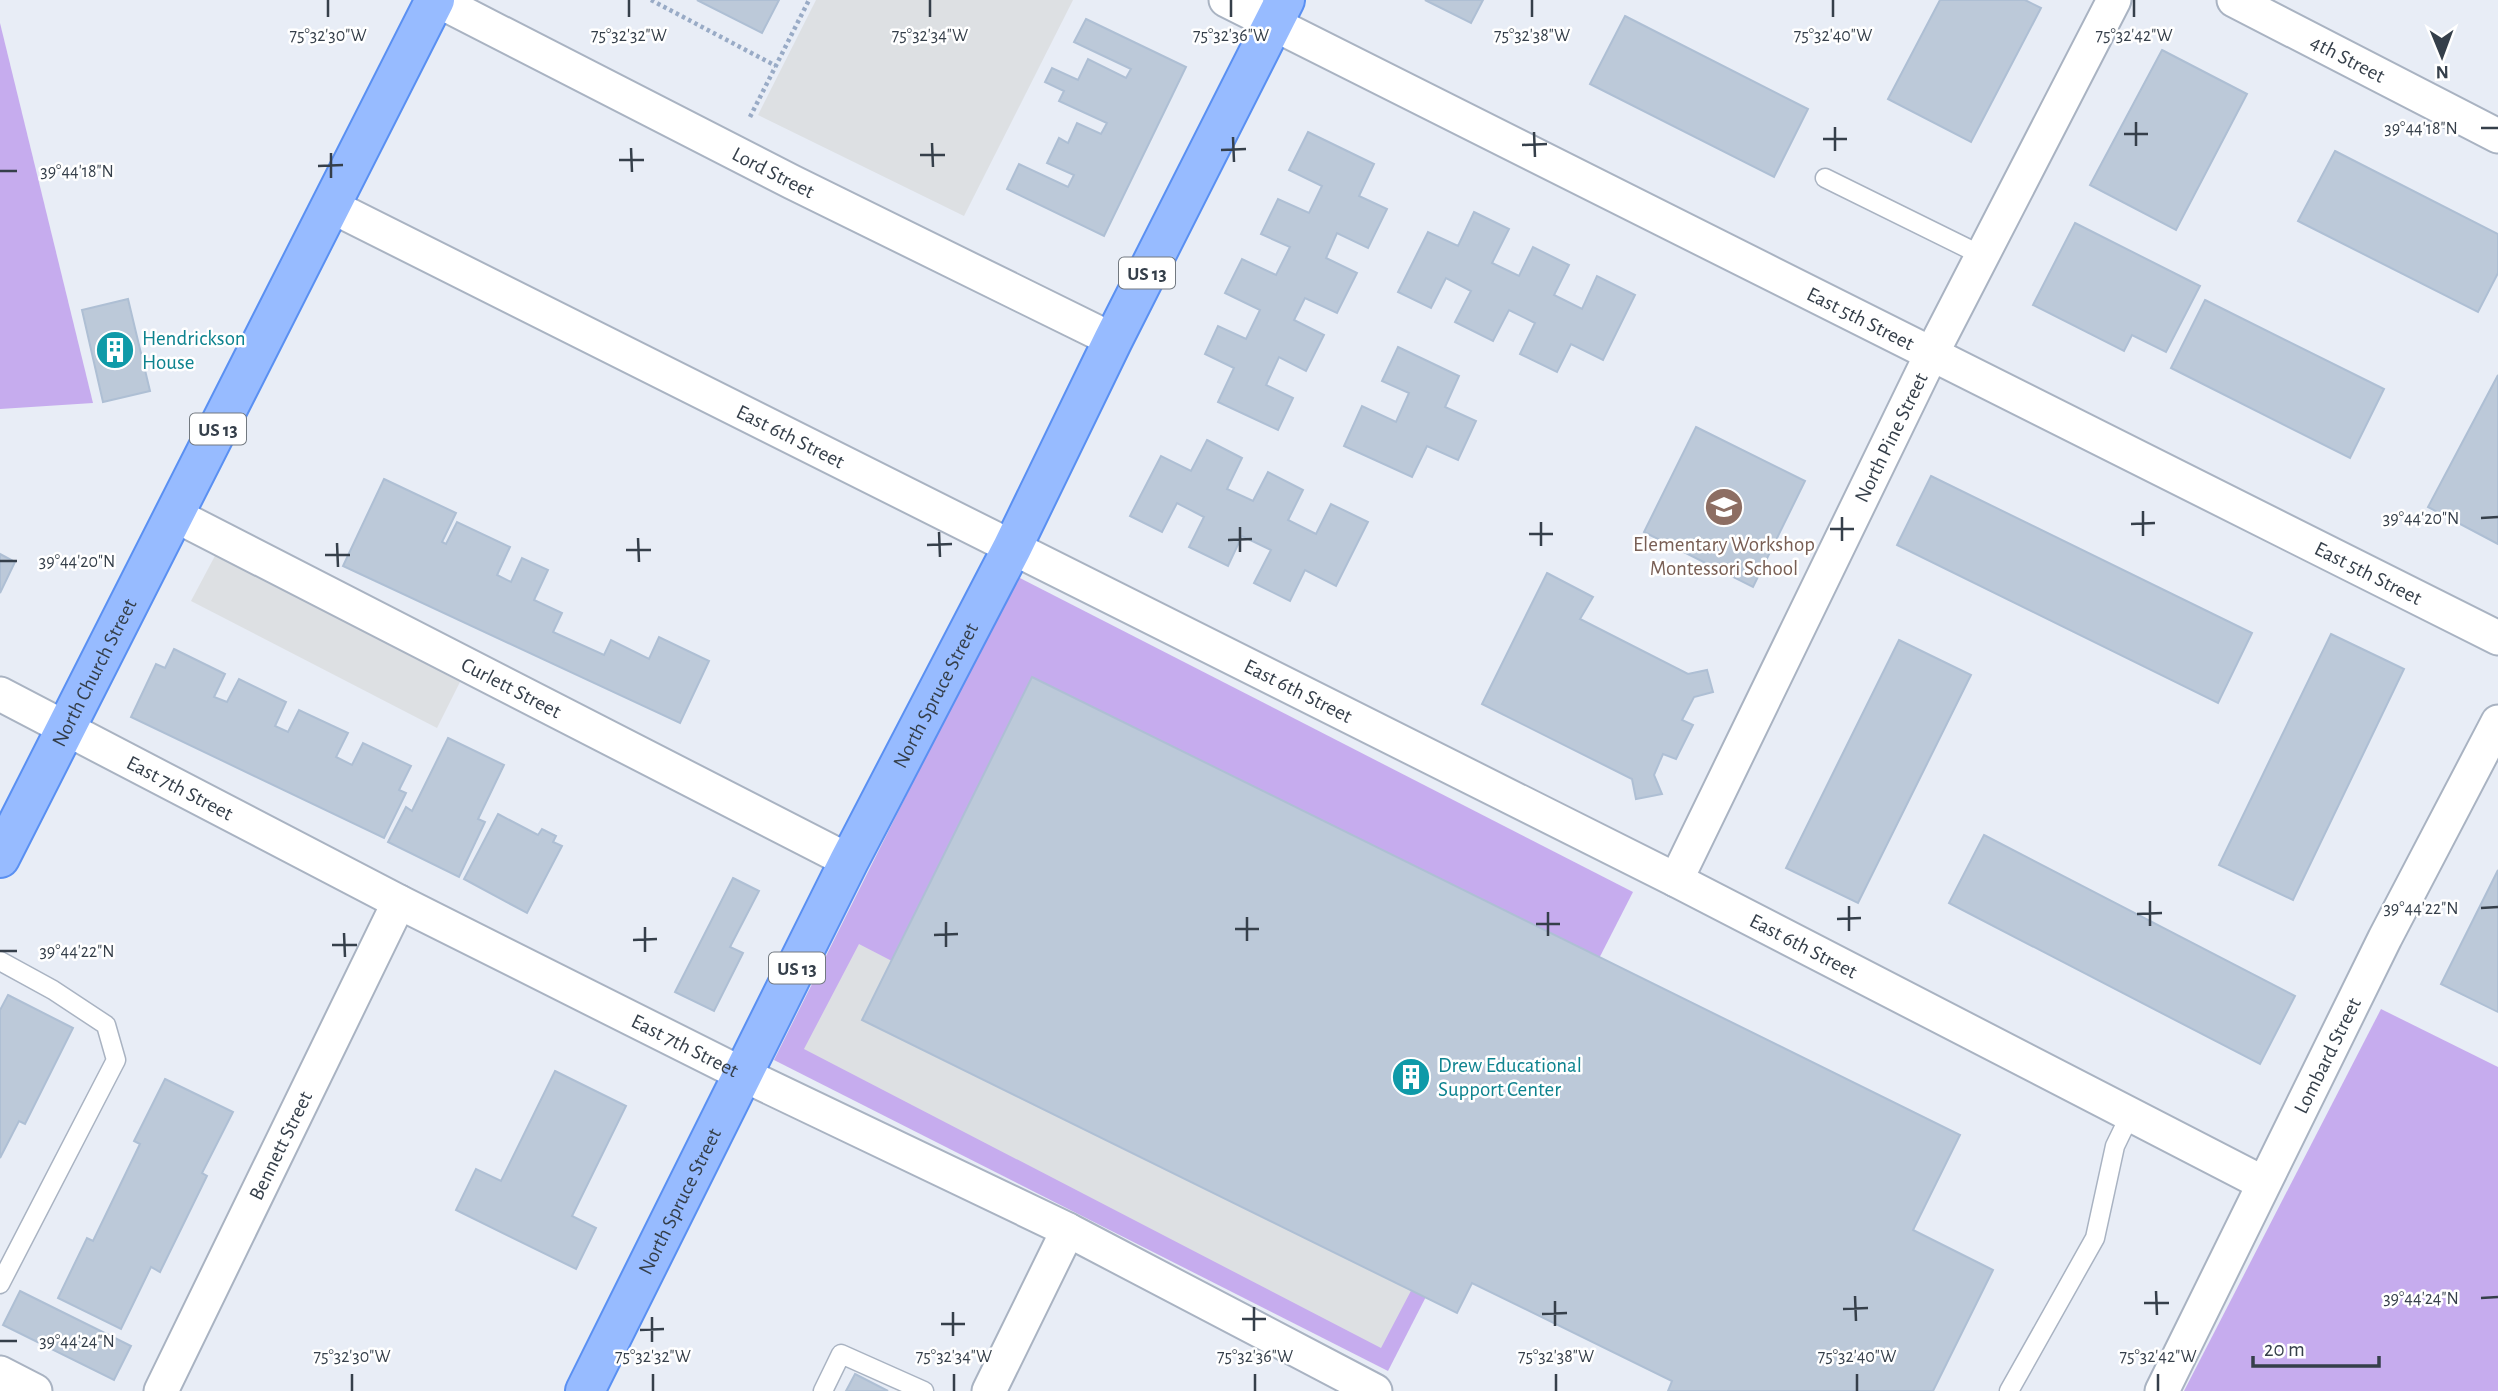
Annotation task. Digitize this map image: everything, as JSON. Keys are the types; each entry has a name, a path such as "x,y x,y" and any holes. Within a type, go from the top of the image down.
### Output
{"main road":[{"name":"North Church Street","path":"0,858 436,0"},
{"name":"North Spruce Street","path":"585,1391 849,862 1012,548 1112,340 1279,12"}],"street":[{"name":"Lord Street","path":"436,0 780,176 1112,340"},
{"name":"East 5th Street","path":"1226,0 1279,12 1933,353 2498,638"},
{"name":"North Pine Street","path":"1676,880 1933,353 2114,0"},
{"name":"4th Street","path":"2234,0 2498,136"},
{"name":"East 6th Street","path":"331,206 1676,880 2263,1184"},
{"name":"Curlett Street","path":"175,515 849,862"},
{"name":"East 7th Street","path":"0,694 399,902 744,1075 1068,1230 1375,1391"},
{"name":"Lombard Street","path":"2162,1391 2385,938 2498,722"},
{"name":"Bennett Street","path":"161,1391 399,902"},
{"path":"989,1391 1068,1230"},
{"path":"0,1374 35,1391"}],"lane":[{"path":"1825,178 1983,256"},
{"path":"0,961 53,990 106,1025 116,1059 0,1284"},
{"path":"2009,1391 2095,1238 2115,1146 2130,1115"},
{"path":"823,1391 841,1354 924,1391"}],"path":[{"path":"651,0 776,65"},
{"path":"749,119 808,0"}],"shaded area":[{"path":"816,0 1073,0 964,216 758,115"},
{"path":"0,23 93,403 0,409"},
{"path":"217,552 460,682 437,728 191,601"},
{"name":"Drew Educational Support Center","path":"1016,576 1633,892 1388,1371 774,1060"},
{"path":"859,944 1238,1140 1512,1098 1381,1348 804,1049"},
{"path":"2381,1009 2498,1067 2498,1391 2184,1391"}],"building":[{"path":"697,0 779,0 762,33"},
{"path":"1425,0 1483,0 1471,23"},
{"path":"1940,0 2025,0 2041,8 1971,142 1888,99"},
{"path":"1625,16 1808,109 1774,177 1590,84"},
{"path":"1086,19 1186,67 1104,236 1007,189 1019,164 1068,187 1074,175 1047,163 1059,138 1068,143 1077,123 1101,134 1107,123 1059,101 1064,91 1045,82 1052,68 1078,80 1088,59 1126,78 1131,69 1074,42"},
{"path":"2162,50 2247,94 2176,230 2090,185"},
{"path":"1308,132 1374,164 1359,196 1387,209 1368,248 1337,233 1326,258 1357,273 1337,313 1305,298 1294,320 1324,335 1306,371 1279,357 1266,385 1293,398 1278,430 1218,402 1234,368 1205,354 1218,326 1246,339 1260,310 1225,293 1242,259 1276,275 1290,247 1261,234 1278,199 1309,213 1322,186 1289,170"},
{"path":"2335,151 2498,234 2498,273 2478,312 2298,221"},
{"path":"1474,212 1509,229 1492,263 1519,276 1533,247 1569,265 1554,295 1582,309 1597,276 1635,295 1603,360 1571,344 1557,372 1520,354 1535,323 1509,310 1493,341 1455,322 1471,291 1446,278 1431,308 1398,292 1428,232 1458,246"},
{"path":"2075,223 2200,286 2166,352 2132,335 2124,351 2033,305"},
{"name":"Hendrickson House","path":"128,299 150,391 103,402 82,310"},
{"path":"2205,300 2384,389 2350,458 2171,368"},
{"path":"1398,347 1459,376 1445,407 1476,421 1458,460 1427,446 1412,477 1344,446 1362,406 1396,422 1409,393 1382,381"},
{"path":"2498,375 2498,544 2428,507"},
{"name":"Elementary Workshop Montessori School","path":"1696,427 1805,481 1753,587 1644,532"},
{"path":"1207,440 1242,458 1227,489 1253,501 1268,472 1303,490 1288,520 1316,534 1331,504 1368,522 1336,586 1305,570 1290,601 1254,583 1271,550 1242,536 1228,566 1189,547 1204,517 1177,503 1162,532 1130,516 1161,456 1191,471"},
{"path":"1931,476 2252,633 2218,703 1897,545"},
{"path":"384,479 456,513 442,542 446,544 457,522 510,547 497,575 511,582 522,558 548,570 534,600 562,613 553,632 604,655 611,640 649,659 659,637 709,661 680,723 343,566"},
{"path":"0,554 15,562 0,593"},
{"path":"1547,573 1593,597 1580,619 1688,674 1707,670 1713,692 1694,697 1682,720 1693,725 1676,759 1663,754 1654,775 1662,794 1636,799 1632,779 1482,704"},
{"path":"2331,634 2404,669 2293,900 2219,865"},
{"path":"1899,640 1971,675 1858,903 1786,868"},
{"path":"174,649 225,674 214,697 227,702 239,679 286,702 275,726 288,732 299,710 348,733 336,757 352,765 363,743 411,766 399,790 406,793 384,838 131,717 156,664 165,668"},
{"name":"Drew Educational Support Center","path":"1032,677 1960,1135 1913,1230 1993,1270 1933,1391 1668,1391 1672,1381 1472,1283 1457,1313 862,1020"},
{"path":"448,738 504,765 478,819 485,822 459,877 388,842 406,807 412,811"},
{"path":"498,814 538,835 542,829 556,836 553,842 562,846 527,913 464,879"},
{"path":"1984,835 2295,996 2260,1064 1949,903"},
{"path":"2498,870 2498,1012 2441,984"},
{"path":"733,878 759,891 730,947 743,953 714,1011 675,992"},
{"path":"8,995 73,1028 25,1124 19,1121 0,1158 0,1010"},
{"path":"555,1071 626,1106 572,1216 596,1228 576,1269 456,1210 476,1169 501,1181"},
{"path":"165,1079 233,1112 202,1173 207,1176 160,1272 151,1267 121,1329 58,1298 87,1238 93,1241 140,1144 134,1141"},
{"path":"20,1291 131,1346 114,1380 3,1325"},
{"path":"855,1374 888,1391 846,1391"}],"place":[{"name":"Hendrickson House","path":"115,350"},
{"name":"Elementary Workshop Montessori School","path":"1724,507"},
{"name":"Drew Educational Support Center","path":"1411,1077"}]}
